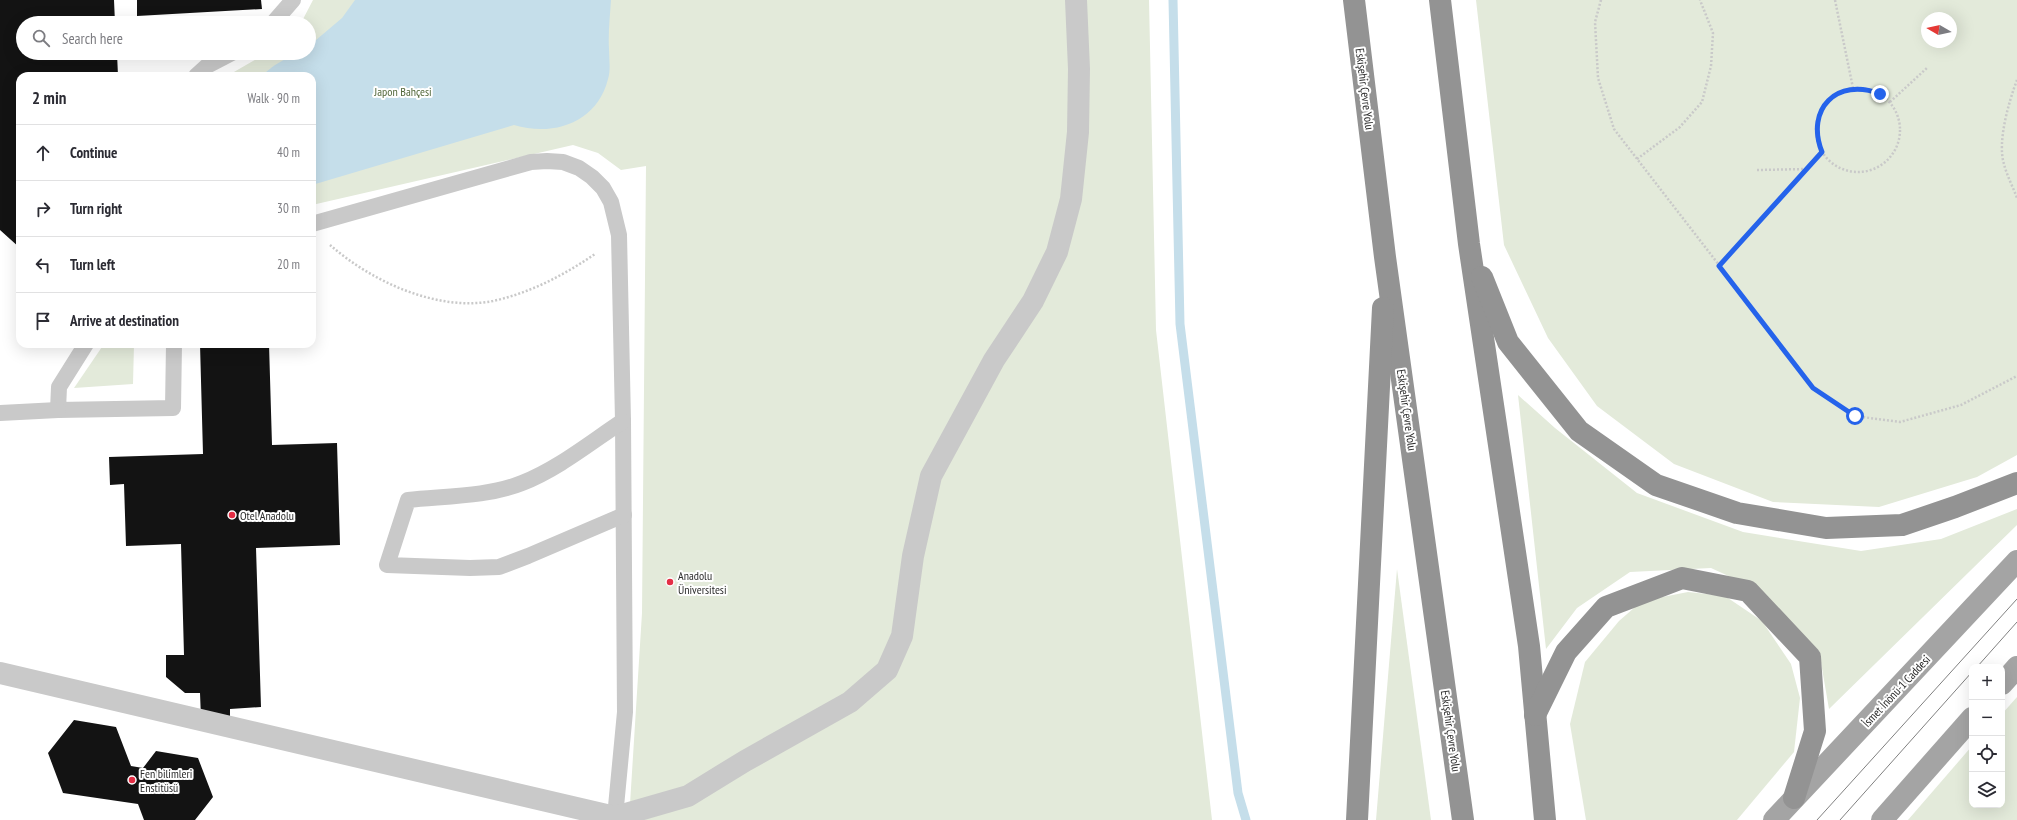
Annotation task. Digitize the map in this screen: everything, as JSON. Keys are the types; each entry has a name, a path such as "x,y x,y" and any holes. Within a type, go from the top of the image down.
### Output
{"highway":[{"name":"Eskişehir Çevre Yolu","path":"1354,0 1385,257 1463,820"},
{"path":"1440,0 1469,244 1528,638 1545,820"},
{"path":"1469,244 1508,342 1579,431 1656,485 1737,513 1826,528 1902,525 1955,507 2017,483"},
{"path":"1357,820 1385,257"},
{"path":"1535,715 1566,652 1606,607 1682,578 1748,591 1810,657 1816,730 1794,798"}],"main road":[{"name":"İsmet İnönü-1 Caddesi","path":"1774,820 2017,561"},
{"path":"2005,681 2017,667"},
{"path":"1882,820 1969,721"}],"street":[{"path":"0,673 615,817 688,796 745,761 850,702 887,670 902,636 913,556 931,476 994,360 1034,302 1057,252 1071,199 1078,132 1079,69 1076,0"}],"lane":[{"path":"280,16 293,0"},
{"path":"200,72 207,66 219,60"},
{"path":"316,223 531,162 547,160 568,164 579,168 592,176 603,188 611,202 619,235 624,516 625,712 615,817"},
{"path":"58,410 59,387 83,348"},
{"path":"0,413 58,410 173,408 174,348"},
{"path":"623,421 552,467 522,483 492,491 408,500 387,565 470,568 499,566 528,556 624,516"}],"path":[{"path":"1600,0 1595,22 1598,78 1614,130 1813,388 1855,416 1900,422 1961,406 2017,376"},
{"path":"1637,159 1680,127 1702,102 1712,66 1713,33 1700,0"},
{"path":"1835,0 1853,88"},
{"path":"1890,102 1928,67"},
{"path":"2017,80 2011,98 2003,141 2003,162 2017,198"},
{"path":"1853,88 1867,89 1880,94 1890,102 1897,114 1900,128 1899,141 1893,154 1883,164 1871,171 1857,172 1843,169 1831,162 1822,152 1817,139 1816,124 1821,111 1829,100 1840,92 1853,88"},
{"path":"1719,266 1822,152"},
{"path":"1757,170 1807,169"},
{"path":"325,241 360,268 379,279 420,295 464,303 492,301 520,293 546,283 572,269 619,235"}],"green space":[{"path":"313,0 1149,0 1156,330 1212,820 629,820 642,613 646,166 621,170 598,153 573,145 316,204 316,72 234,72 255,60 316,60 316,16 305,16"},
{"path":"1476,0 2017,0 2017,455 1977,477 1879,507 1773,502 1674,464 1597,406 1548,338 1504,245"},
{"path":"101,348 134,348 133,384 74,388"},
{"path":"1518,395 1555,428 1637,493 1743,532 1861,551 1941,539 2017,509 2017,525 1829,709 1819,651 1759,590 1711,568 1630,572 1577,608 1546,649"},
{"path":"1397,569 1431,820 1376,820"},
{"path":"1688,592 1725,596 1762,621 1791,664 1800,698 1794,752 1737,820 1586,820 1570,724 1585,662 1619,621 1642,601"},
{"path":"2017,697 2017,820 1908,820 1969,749 1969,808 2005,808 2005,711"}],"water":[{"name":"Japon Bahçesi","path":"355,0 611,0 609,75 602,94 594,106 584,116 572,123 544,129 514,125 316,184 316,72 266,72 284,60 316,60 316,40 342,18"}],"building":[{"path":"0,0 114,0 115,16 16,16 16,60 117,60 118,72 16,72 16,244 0,230"},
{"path":"137,0 261,0 262,9 137,16"},
{"name":"Otel Anadolu","path":"200,348 269,348 272,445 337,443 340,545 256,548 261,707 230,709 230,717 201,718 200,693 185,693 166,677 166,655 184,655 181,544 126,546 124,484 110,485 109,457 203,454"},
{"name":"Fen bilimleri Enstitüsü","path":"74,720 116,727 131,766 143,768 156,751 198,758 213,797 195,820 144,820 138,804 63,793 48,753"}],"waterway":[{"path":"1173,0 1180,324 1238,793 1246,820"}],"tram line":[{"path":"1817,820 2017,599"},
{"path":"1980,664 2017,622"},
{"path":"1840,820 1969,675"}],"place":[{"name":"Otel Anadolu","path":"232,515"},
{"name":"Anadolu Üniversitesi","path":"670,582"},
{"name":"Fen bilimleri Enstitüsü","path":"132,780"}],"route":[{"path":"1855,416 1813,388 1719,266 1822,152 1817,139 1816,124 1821,111 1829,100 1840,92 1853,88 1867,89 1880,94"}]}
